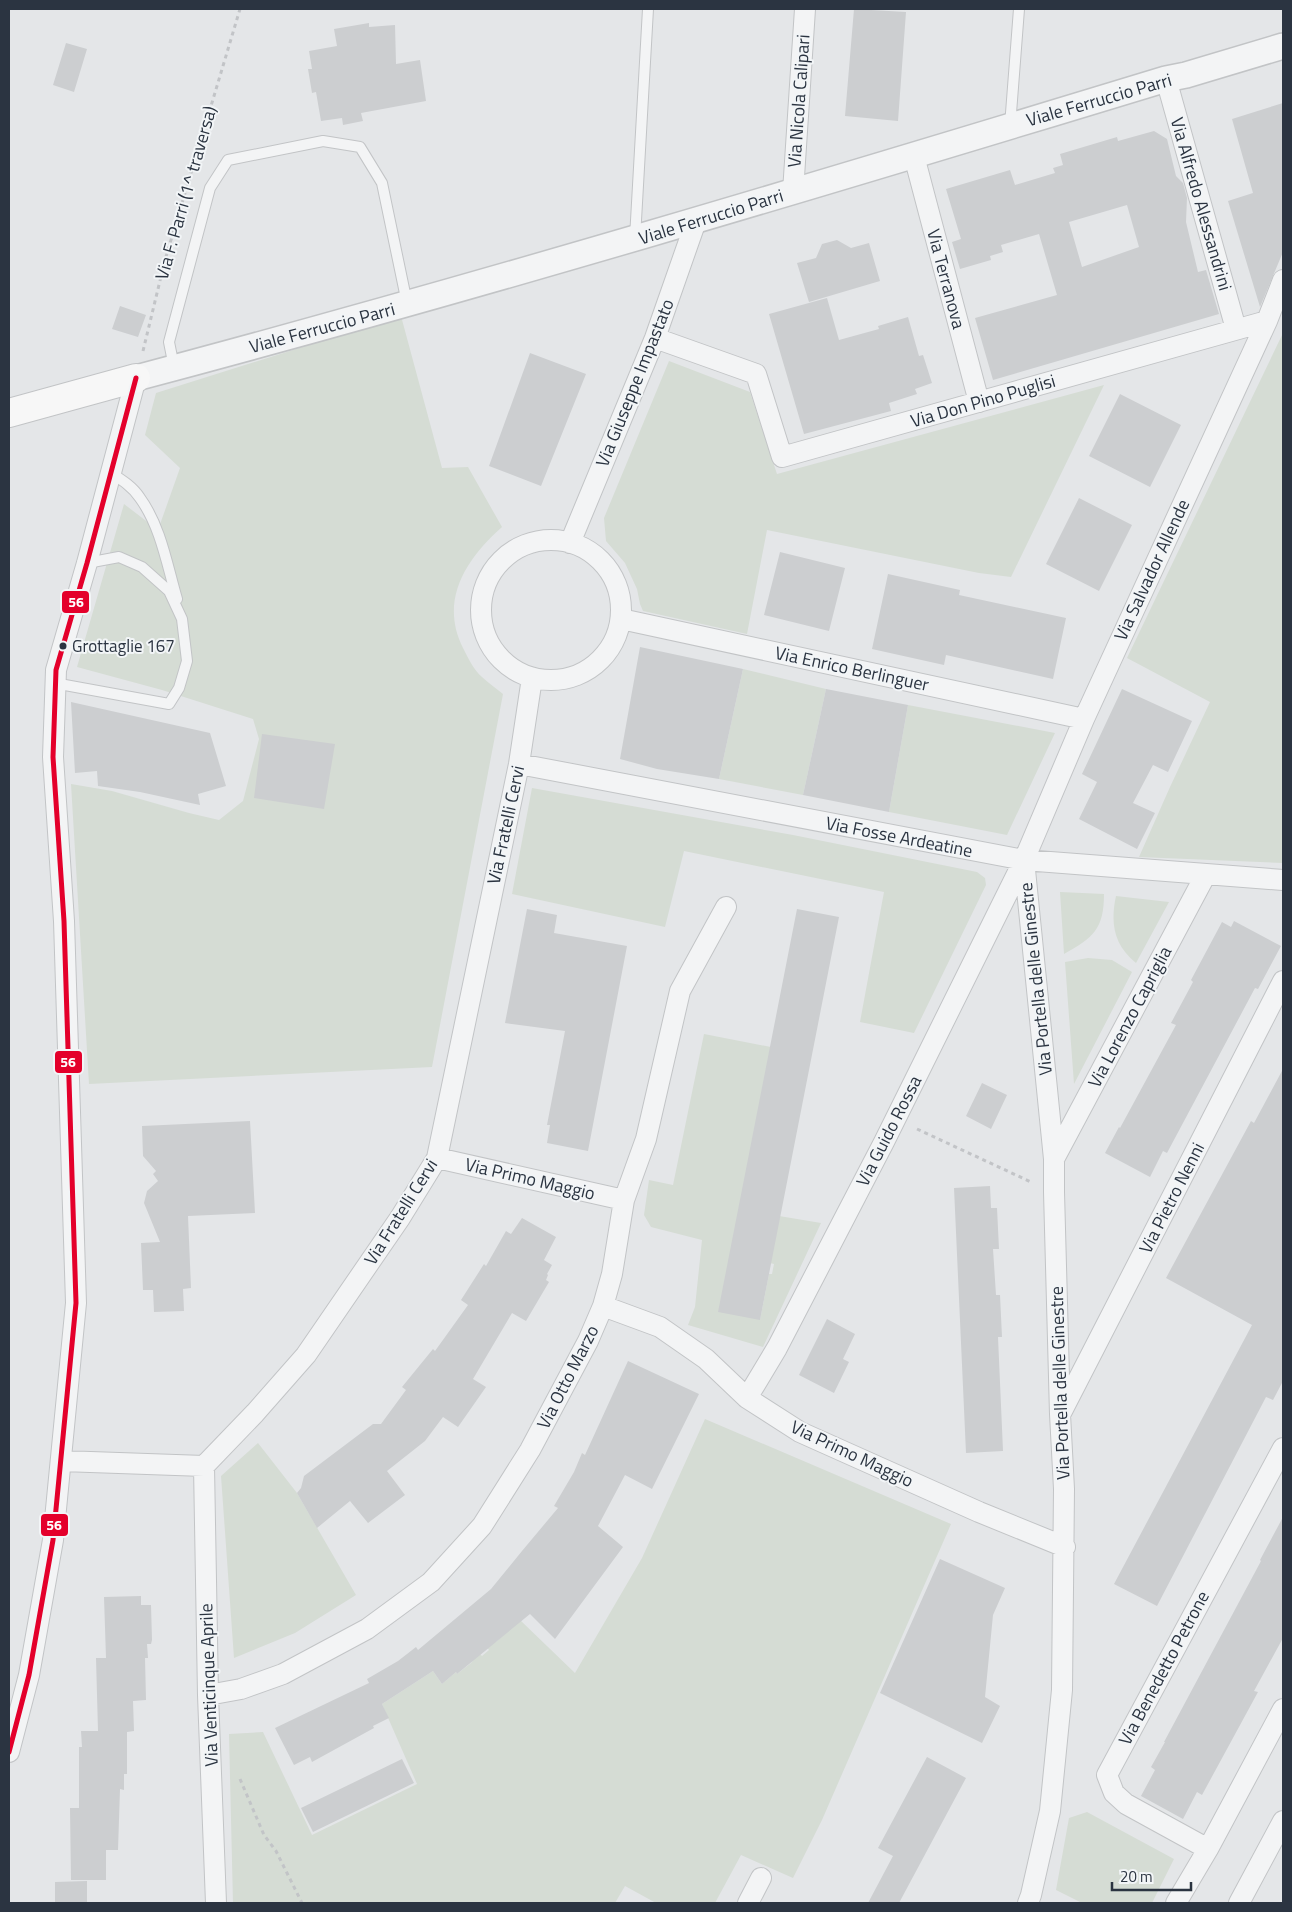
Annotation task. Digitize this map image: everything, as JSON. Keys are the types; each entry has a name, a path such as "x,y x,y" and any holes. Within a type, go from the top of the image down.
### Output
{"main road":[{"path":"9,413 136,378"}],"street":[{"name":"Via Nicola Calipari","path":"793,192 805,9"},
{"name":"Viale Ferruccio Parri","path":"136,378 407,305 696,222 1166,79 1186,75 1283,46"},
{"name":"Via Alfredo Alessandrini","path":"1166,79 1236,329"},
{"name":"Via Terranova","path":"914,156 979,402"},
{"name":"Via Giuseppe Impastato","path":"570,543 655,338 696,222"},
{"name":"Via Salvador Allende","path":"1024,860 1084,719 1267,321 1279,303 1283,280"},
{"name":"Via Don Pino Puglisi","path":"655,338 756,374 782,457 1267,321"},
{"path":"9,1752 30,1675 53,1540 76,1303 64,921 53,757 54,683 136,378"},
{"path":"554,540 570,543 599,559 610,572 617,587 621,603 621,619 616,636 608,651 589,669 566,679 532,678 516,671 503,661 492,648 481,616 482,599 487,583 495,568 514,552 521,547 537,542 554,540"},
{"name":"Via Enrico Berlinguer","path":"621,619 1084,719"},
{"name":"Via Fratelli Cervi","path":"204,1466 306,1355 404,1211 437,1158 519,764 532,678"},
{"name":"Via Fosse Ardeatine","path":"519,764 1024,860 1283,880"},
{"name":"Via Guido Rossa","path":"747,1398 777,1348 896,1119 1024,860"},
{"name":"Via Portella delle Ginestre","path":"1024,860 1054,1160 1065,1546 1062,1690 1050,1811 1035,1901"},
{"name":"Via Lorenzo Capriglia","path":"1054,1160 1206,874"},
{"name":"Via Otto Marzo","path":"208,1695 242,1689 283,1674 367,1629 431,1582 482,1526 530,1450 588,1342 603,1306 612,1274 624,1200 646,1139 680,991 726,907"},
{"name":"Via Pietro Nenni","path":"1060,1414 1283,981"},
{"name":"Via Primo Maggio","path":"437,1158 624,1200"},
{"name":"Via Primo Maggio","path":"603,1306 660,1327 706,1359 747,1398 800,1432 979,1512 1065,1546"},
{"name":"Via Benedetto Petrone","path":"1208,1850 1126,1804 1114,1792 1107,1775 1283,1448"},
{"path":"62,1462 204,1466"},
{"name":"Via Venticinque Aprile","path":"204,1466 208,1695 216,1903"},
{"path":"1176,1903 1208,1850 1283,1709"},
{"path":"1239,1903 1283,1821"},
{"path":"748,1903 761,1878"}],"lane":[{"path":"635,239 648,9"},
{"path":"1010,126 1018,9"},
{"path":"174,368 169,342 210,188 228,160 323,141 360,147 382,183 407,305"},
{"path":"54,683 169,704 179,688 188,661 182,619 158,531 140,498 129,486 111,473"},
{"path":"87,563 119,557 142,567 169,591 182,619"}],"path":[{"name":"Via F. Parri (1^ traversa)","path":"136,378 165,260 240,9"},
{"path":"896,1119 1054,1192"},
{"path":"240,1779 264,1835 276,1850 302,1903"}],"shaded area":[{"path":"401,316 442,468 468,467 502,527 477,553 460,582 455,597 456,630 463,648 471,664 479,674 503,694 432,1067 89,1084 71,784 112,791 219,820 243,801 259,739 253,719 162,690 77,667 124,504 158,530 180,468 145,435 156,393"},
{"path":"1283,333 1283,863 1139,857 1210,702 1127,658"},
{"path":"669,361 750,392 777,474 1104,385 1011,577 979,573 767,530 747,634 643,611 637,589 625,563 606,541 604,518"},
{"path":"743,669 826,689 803,795 719,779"},
{"path":"908,705 1055,733 1007,835 889,812"},
{"path":"532,788 793,835 977,872 985,878 986,885 914,1033 860,1022 884,892 684,851 665,927 512,894"},
{"path":"1060,892 1104,894 1102,916 1095,931 1082,943 1064,954"},
{"path":"1116,896 1169,902 1136,963 1118,941 1114,925"},
{"path":"1088,958 1112,960 1132,972 1074,1084 1065,962"},
{"path":"704,1034 771,1047 760,1320 769,1274 772,1274 774,1264 770,1263 779,1216 821,1223 763,1347 688,1325 695,1307 702,1240 651,1227 644,1215 649,1180 673,1185"},
{"path":"705,1419 951,1524 822,1820 793,1878 741,1855 715,1903 656,1903 625,1886 615,1903 233,1903 229,1734 263,1732 312,1835 417,1784 382,1704 433,1671 442,1684 456,1672 457,1674 471,1663 479,1653 482,1656 489,1650 486,1646 497,1641 520,1620 575,1673 642,1558"},
{"path":"258,1443 297,1493 356,1595 295,1633 234,1658 221,1476"},
{"path":"1087,1812 1174,1859 1152,1903 1082,1903 1056,1890 1069,1818"}],"building":[{"path":"854,9 906,12 898,121 845,116"},
{"path":"369,23 369,27 395,25 396,64 420,60 426,101 361,113 363,121 343,125 342,118 321,121 316,92 312,93 308,69 312,69 309,51 337,46 334,29"},
{"path":"66,43 87,49 74,92 53,85"},
{"path":"1283,103 1283,252 1260,307 1228,201 1253,193 1232,119"},
{"path":"1154,131 1167,139 1176,176 1183,183 1187,198 1186,222 1198,272 1206,270 1219,314 993,380 975,318 1057,295 1039,234 1001,245 1003,252 990,256 991,260 960,269 952,242 961,239 946,189 1010,170 1015,185 1055,173 1053,168 1063,165 1060,154 1117,137 1118,141","holes":["1127,205 1139,247 1082,267 1069,222"]},
{"path":"837,240 851,248 869,243 880,281 809,302 797,263 816,258 822,244"},
{"path":"827,298 839,340 879,329 878,326 908,317 919,356 923,355 932,383 915,389 917,394 889,403 891,411 804,434 769,314"},
{"path":"120,306 146,315 138,337 112,329"},
{"path":"530,353 586,374 541,486 489,466"},
{"path":"1120,394 1181,425 1150,487 1089,456"},
{"path":"1079,498 1132,525 1099,591 1046,564"},
{"path":"780,552 845,568 829,631 764,615"},
{"path":"888,574 960,590 959,595 1066,618 1053,679 946,655 944,665 872,649"},
{"path":"640,647 743,669 719,779 657,769 620,759"},
{"path":"826,689 908,705 889,812 803,795"},
{"path":"1122,689 1192,721 1168,772 1153,765 1133,803 1155,813 1137,849 1079,819 1097,782 1082,774"},
{"path":"71,702 210,733 226,786 198,794 200,805 140,792 98,786 97,771 75,773"},
{"path":"262,734 335,744 324,809 254,798"},
{"path":"527,909 557,915 554,933 627,946 588,1151 547,1143 550,1125 547,1125 565,1031 505,1023"},
{"path":"797,909 839,917 760,1320 718,1312"},
{"path":"1234,921 1281,946 1258,989 1255,988 1167,1153 1163,1151 1150,1177 1105,1153 1176,1025 1171,1023 1193,982 1191,980 1222,922 1231,927"},
{"path":"1283,1069 1283,1381 1273,1400 1266,1397 1157,1606 1114,1584 1252,1325 1166,1278 1251,1121 1254,1123"},
{"path":"982,1083 1007,1095 991,1129 966,1116"},
{"path":"250,1121 255,1213 188,1216 191,1288 183,1289 184,1311 154,1312 153,1290 143,1290 141,1243 160,1242 144,1203 147,1191 158,1181 153,1174 156,1171 143,1156 142,1126"},
{"path":"990,1186 991,1208 997,1208 999,1249 993,1249 996,1295 1000,1295 1002,1337 998,1337 1003,1451 966,1453 954,1188"},
{"path":"522,1218 556,1237 544,1260 552,1265 547,1274 546,1280 549,1282 526,1321 512,1313 473,1379 486,1387 458,1427 443,1417 425,1441 387,1471 405,1495 368,1523 350,1501 317,1528 297,1493 301,1488 304,1476 373,1424 381,1424 406,1390 402,1387 433,1349 435,1351 468,1305 461,1300 484,1264 486,1266 506,1231 511,1234"},
{"path":"827,1319 855,1334 843,1359 849,1362 834,1393 799,1375"},
{"path":"628,1361 699,1394 652,1489 625,1475 598,1526 623,1547 555,1639 530,1614 457,1674 456,1672 442,1684 433,1671 382,1704 389,1718 373,1726 374,1728 312,1762 310,1757 294,1765 275,1728 369,1683 367,1679 398,1661 416,1647 418,1650 491,1589 558,1508 554,1506 574,1472 582,1453 585,1455"},
{"path":"1283,1517 1283,1638 1254,1691 1258,1692 1202,1795 1197,1792 1183,1819 1141,1796 1155,1770 1151,1767"},
{"path":"940,1559 1005,1588 993,1615 985,1697 1000,1706 982,1743 880,1693"},
{"path":"141,1596 141,1605 151,1605 152,1640 151,1644 147,1644 148,1658 145,1658 146,1700 133,1701 134,1731 127,1732 127,1774 124,1774 124,1790 120,1789 118,1850 106,1850 106,1880 71,1880 70,1808 79,1808 79,1747 82,1747 81,1731 98,1731 96,1658 106,1658 104,1597"},
{"path":"927,1757 966,1778 899,1903 868,1903 893,1856 878,1848"},
{"path":"402,1759 414,1783 313,1832 301,1808"},
{"path":"87,1881 87,1903 55,1903 55,1882"}],"transit line":[{"name":"56","path":"9,1752 29,1675 53,1540 76,1303 64,921 53,757 56,670 87,563 136,378"}],"place":[{"name":"Grottaglie 167","path":"63,646"}]}
